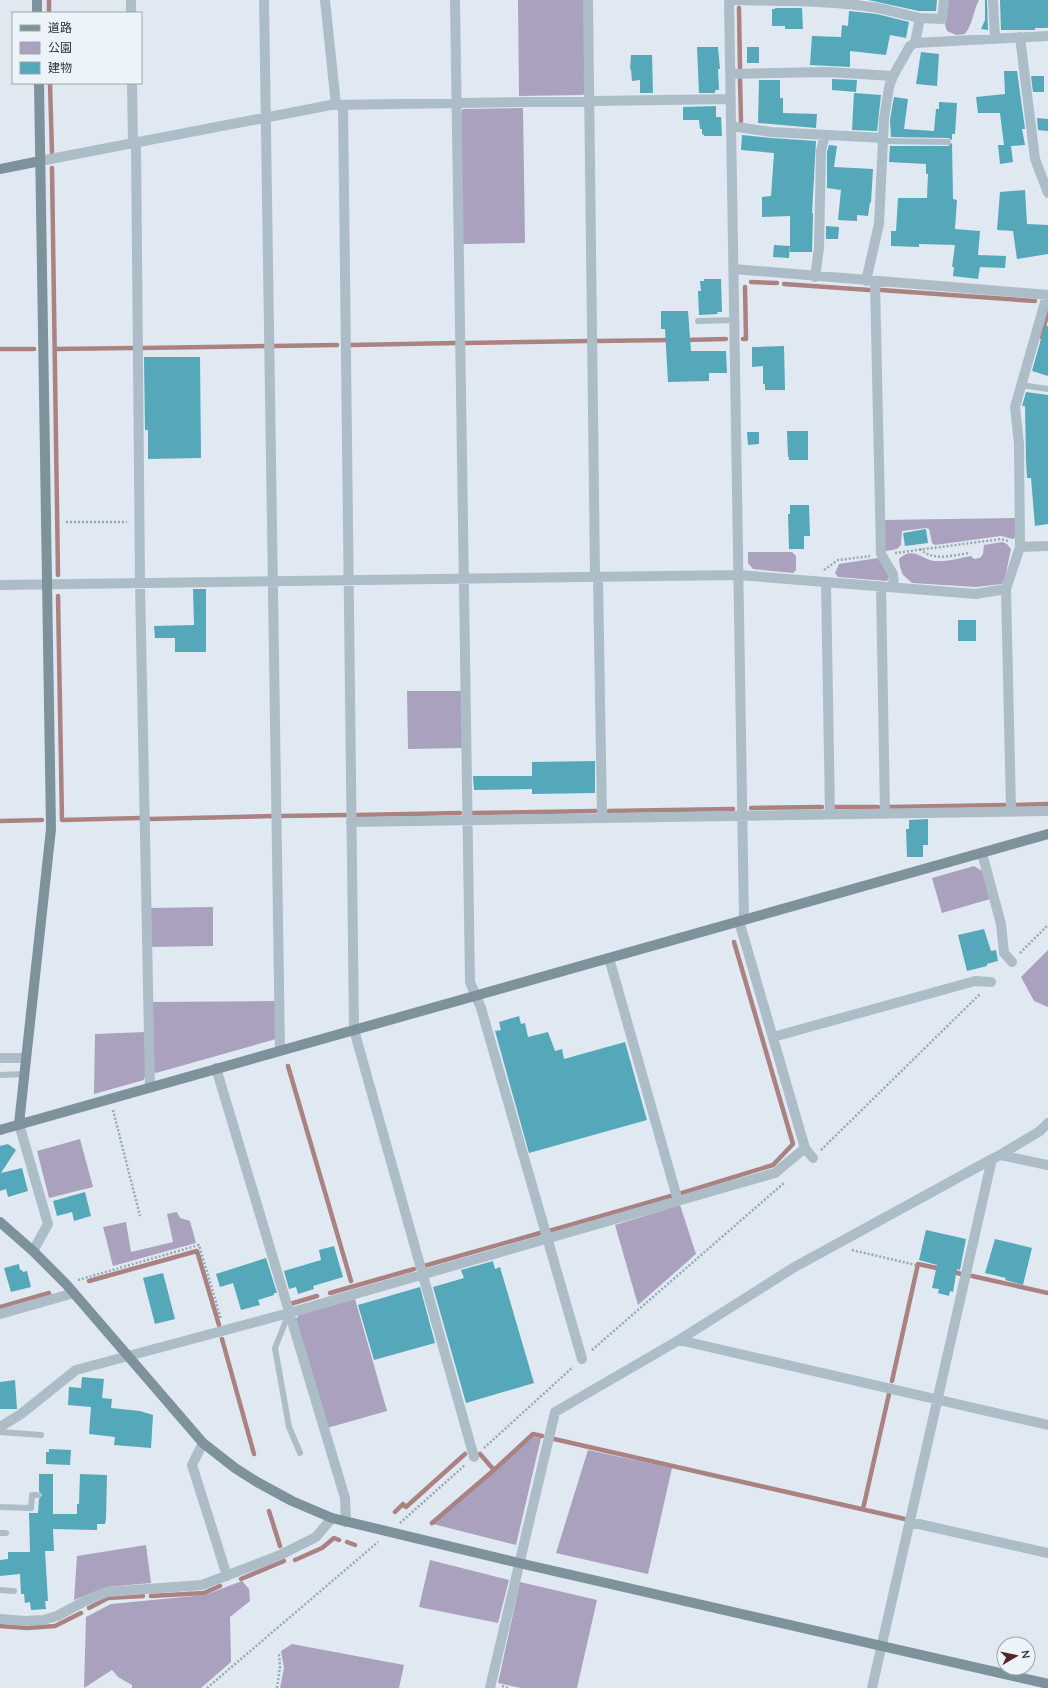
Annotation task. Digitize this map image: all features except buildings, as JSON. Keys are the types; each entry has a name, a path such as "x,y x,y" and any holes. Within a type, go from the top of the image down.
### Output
{"street":[{"path":"37,0 37,12"},
{"path":"131,0 131,12"},
{"path":"264,0 267,117 280,1050"},
{"path":"325,0 340,105 354,1030 474,1457"},
{"path":"455,0 470,982 481,1008 582,1359"},
{"path":"588,0 602,818"},
{"path":"812,1158 805,1148 741,921 742,815 729,0 850,2 920,18 942,20 944,0"},
{"path":"993,0 995,38"},
{"path":"915,43 920,18"},
{"path":"894,587 893,574 881,554 870,281 879,224 883,140 889,87 893,76 910,46 915,43 1048,36"},
{"path":"1020,37 1034,159 1048,193"},
{"path":"730,74 828,72 893,76"},
{"path":"33,1251 48,1224 19,1124 51,829 39,84"},
{"path":"132,84 135,143 139,522 150,1087"},
{"path":"0,169 267,117 340,105 731,99"},
{"path":"732,126 771,132 883,140"},
{"path":"815,277 819,248 821,151 824,135"},
{"path":"734,269 815,277 1047,295 1015,407 1019,444 1020,547 1006,589 1011,812"},
{"path":"1020,547 1048,546"},
{"path":"0,585 738,575 976,594 1006,589"},
{"path":"826,582 830,814"},
{"path":"881,586 884,814"},
{"path":"351,822 1048,811"},
{"path":"0,1130 1048,834"},
{"path":"982,853 1001,924 1004,953 1012,962"},
{"path":"609,958 678,1202"},
{"path":"773,1037 975,981 991,982"},
{"path":"0,1058 26,1058"},
{"path":"216,1068 345,1498 346,1522"},
{"path":"490,1688 555,1412 679,1340 793,1268 996,1157 1040,1131 1048,1123"},
{"path":"0,1427 21,1414 76,1370 290,1313 775,1174 805,1148"},
{"path":"996,1157 1048,1165"},
{"path":"872,1688 937,1400 996,1157"},
{"path":"0,1222 33,1251 74,1292 203,1443 235,1468 292,1501 332,1518 389,1533 881,1647 1048,1684"},
{"path":"0,1314 74,1292"},
{"path":"679,1340 937,1400 1048,1424"},
{"path":"203,1443 192,1465 227,1576"},
{"path":"0,1619 25,1621 43,1620 57,1616 85,1601 107,1592 202,1585 278,1556 316,1537 332,1518"},
{"path":"910,1522 1048,1553"}],"lane":[{"path":"883,140 948,142"},
{"path":"698,321 734,320"},
{"path":"1022,385 1048,389"},
{"path":"0,1075 25,1074"},
{"path":"290,1313 275,1348 289,1427 300,1453"},
{"path":"0,1432 41,1436"},
{"path":"0,1507 31,1508 32,1496 38,1495"},
{"path":"0,1590 14,1590"}],"path":[{"path":"66,522 139,522"},
{"path":"809,581 838,560 1001,539 1020,547"},
{"path":"920,549 925,554 933,557 970,553"},
{"path":"1012,962 1048,925"},
{"path":"812,1158 991,982"},
{"path":"110,1099 140,1216"},
{"path":"207,1688 389,1533 582,1359 789,1179"},
{"path":"66,1284 199,1245 225,1331"},
{"path":"834,1245 916,1265"},
{"path":"277,1688 280,1667 279,1653"}],"green space":[{"path":"518,0 584,0 586,91 583,95 519,96"},
{"path":"948,0 979,0 970,26 965,34 956,35 947,31 945,25"},
{"path":"523,108 525,243 463,244 461,112 463,109"},
{"path":"1016,518 1016,536 1013,539 1001,536 935,545 932,543 929,529 926,528 902,531 901,545 897,549 886,551 884,549 882,520"},
{"path":"1002,542 1007,544 1011,549 1005,578 1002,584 976,587 912,583 903,575 900,567 899,559 909,553 914,553 926,559 936,561 971,556 974,559 980,558 983,554 984,545"},
{"path":"748,552 792,552 796,556 796,570 793,573 753,569 748,563"},
{"path":"878,558 890,576 887,581 838,577 835,573 839,564"},
{"path":"407,691 462,691 463,748 408,749"},
{"path":"974,866 982,871 990,899 942,913 932,878"},
{"path":"213,907 213,946 149,947 148,908"},
{"path":"1048,950 1048,1007 1034,1001 1021,977"},
{"path":"275,1001 276,1039 156,1073 151,1071 150,1002"},
{"path":"145,1032 146,1072 144,1080 94,1094 95,1034"},
{"path":"80,1139 93,1187 49,1198 37,1151"},
{"path":"680,1205 696,1254 638,1305 615,1225"},
{"path":"177,1212 180,1218 190,1221 196,1243 113,1266 103,1227 126,1222 131,1252 173,1242 167,1214"},
{"path":"355,1299 387,1411 327,1428 295,1320 299,1315"},
{"path":"533,1437 541,1438 516,1545 433,1524"},
{"path":"588,1450 672,1468 648,1574 556,1553"},
{"path":"146,1545 151,1583 107,1587 74,1600 77,1556"},
{"path":"430,1560 509,1580 498,1623 419,1607"},
{"path":"242,1581 249,1589 250,1601 230,1617 231,1662 201,1688 132,1688 132,1685 118,1677 112,1670 84,1688 86,1617 111,1604 205,1595"},
{"path":"520,1582 597,1600 577,1688 521,1688 498,1683"},
{"path":"292,1644 404,1665 399,1688 280,1688 284,1668 281,1651"}],"waterway":[{"path":"49,0 49,12"},
{"path":"739,8 740,69"},
{"path":"740,79 741,121"},
{"path":"50,84 52,153"},
{"path":"52,168 58,575"},
{"path":"751,282 777,283"},
{"path":"784,284 869,290"},
{"path":"743,339 746,339 745,287"},
{"path":"881,290 1035,301"},
{"path":"1048,312 1041,337 1048,339"},
{"path":"684,340 726,339"},
{"path":"597,341 671,340"},
{"path":"464,343 589,341"},
{"path":"351,345 456,343"},
{"path":"274,346 337,345"},
{"path":"141,348 267,346"},
{"path":"55,349 134,348"},
{"path":"0,349 34,349"},
{"path":"58,596 62,820 140,818"},
{"path":"1015,805 1048,804"},
{"path":"889,807 1006,805"},
{"path":"751,808 822,807"},
{"path":"834,807 878,807"},
{"path":"609,811 733,809"},
{"path":"471,813 596,811"},
{"path":"356,815 460,813"},
{"path":"280,816 346,815"},
{"path":"149,819 273,816"},
{"path":"0,821 42,820"},
{"path":"682,1193 773,1165 793,1144 734,942"},
{"path":"288,1066 351,1281"},
{"path":"549,1231 671,1196"},
{"path":"424,1266 540,1233"},
{"path":"89,1281 197,1251 219,1325"},
{"path":"892,1381 918,1264 941,1269"},
{"path":"330,1293 414,1269"},
{"path":"951,1271 961,1274"},
{"path":"972,1276 1048,1293"},
{"path":"0,1307 49,1293"},
{"path":"290,1304 317,1296"},
{"path":"222,1339 254,1454"},
{"path":"863,1509 889,1394"},
{"path":"494,1470 533,1434 542,1436"},
{"path":"554,1439 905,1519"},
{"path":"395,1512 403,1504 406,1507 465,1454"},
{"path":"432,1523 494,1470 480,1454"},
{"path":"269,1511 280,1546"},
{"path":"295,1560 322,1548 334,1538 339,1540"},
{"path":"347,1542 355,1545"},
{"path":"241,1579 284,1561"},
{"path":"151,1596 204,1593 220,1586"},
{"path":"89,1608 108,1598 143,1596"},
{"path":"0,1626 27,1628 55,1626 81,1613"}]}
